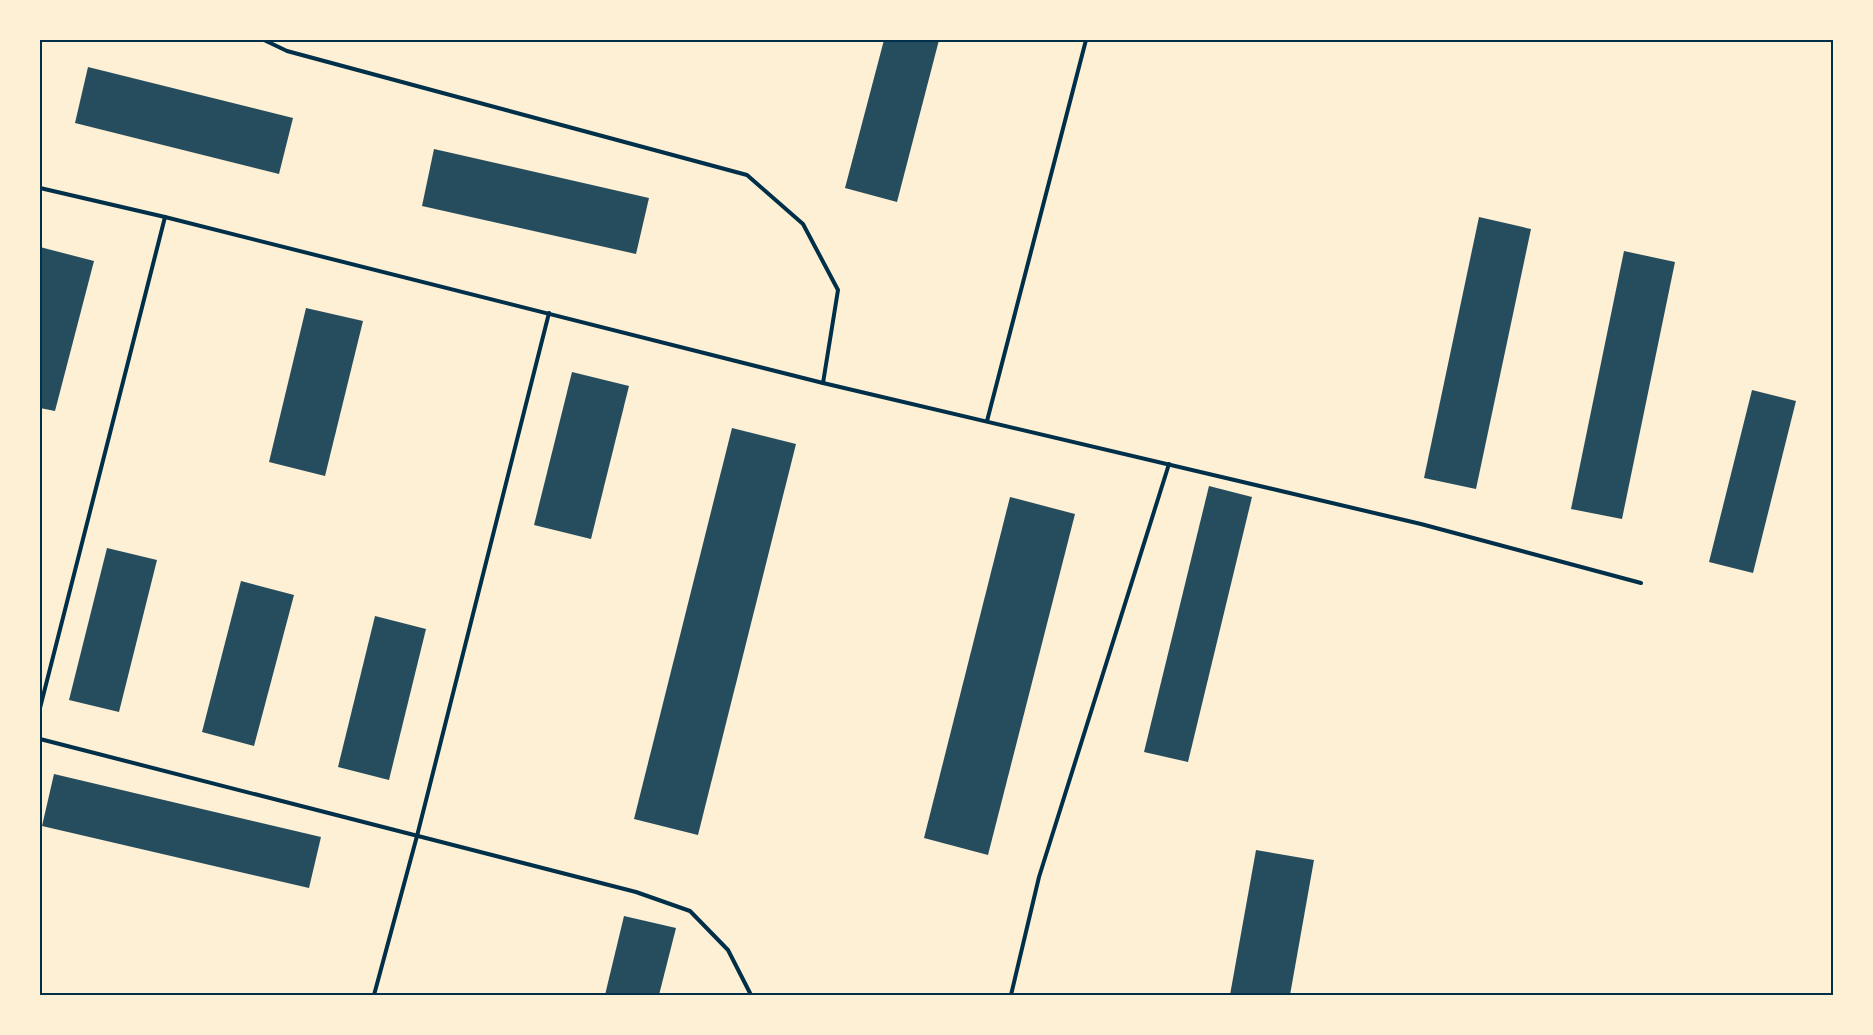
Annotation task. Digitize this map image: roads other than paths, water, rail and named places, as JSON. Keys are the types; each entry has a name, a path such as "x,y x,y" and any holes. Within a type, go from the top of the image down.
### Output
{"lane":[{"path":"264,40 287,51 747,175 803,224 838,290 823,383"},
{"path":"986,421 1086,40"},
{"path":"40,188 165,217 823,383 1421,524 1641,583"},
{"path":"40,708 165,217"},
{"path":"374,995 417,836 549,313"},
{"path":"1010,995 1039,877 1170,464"},
{"path":"40,740 636,892 690,911 728,950 751,995"}]}
